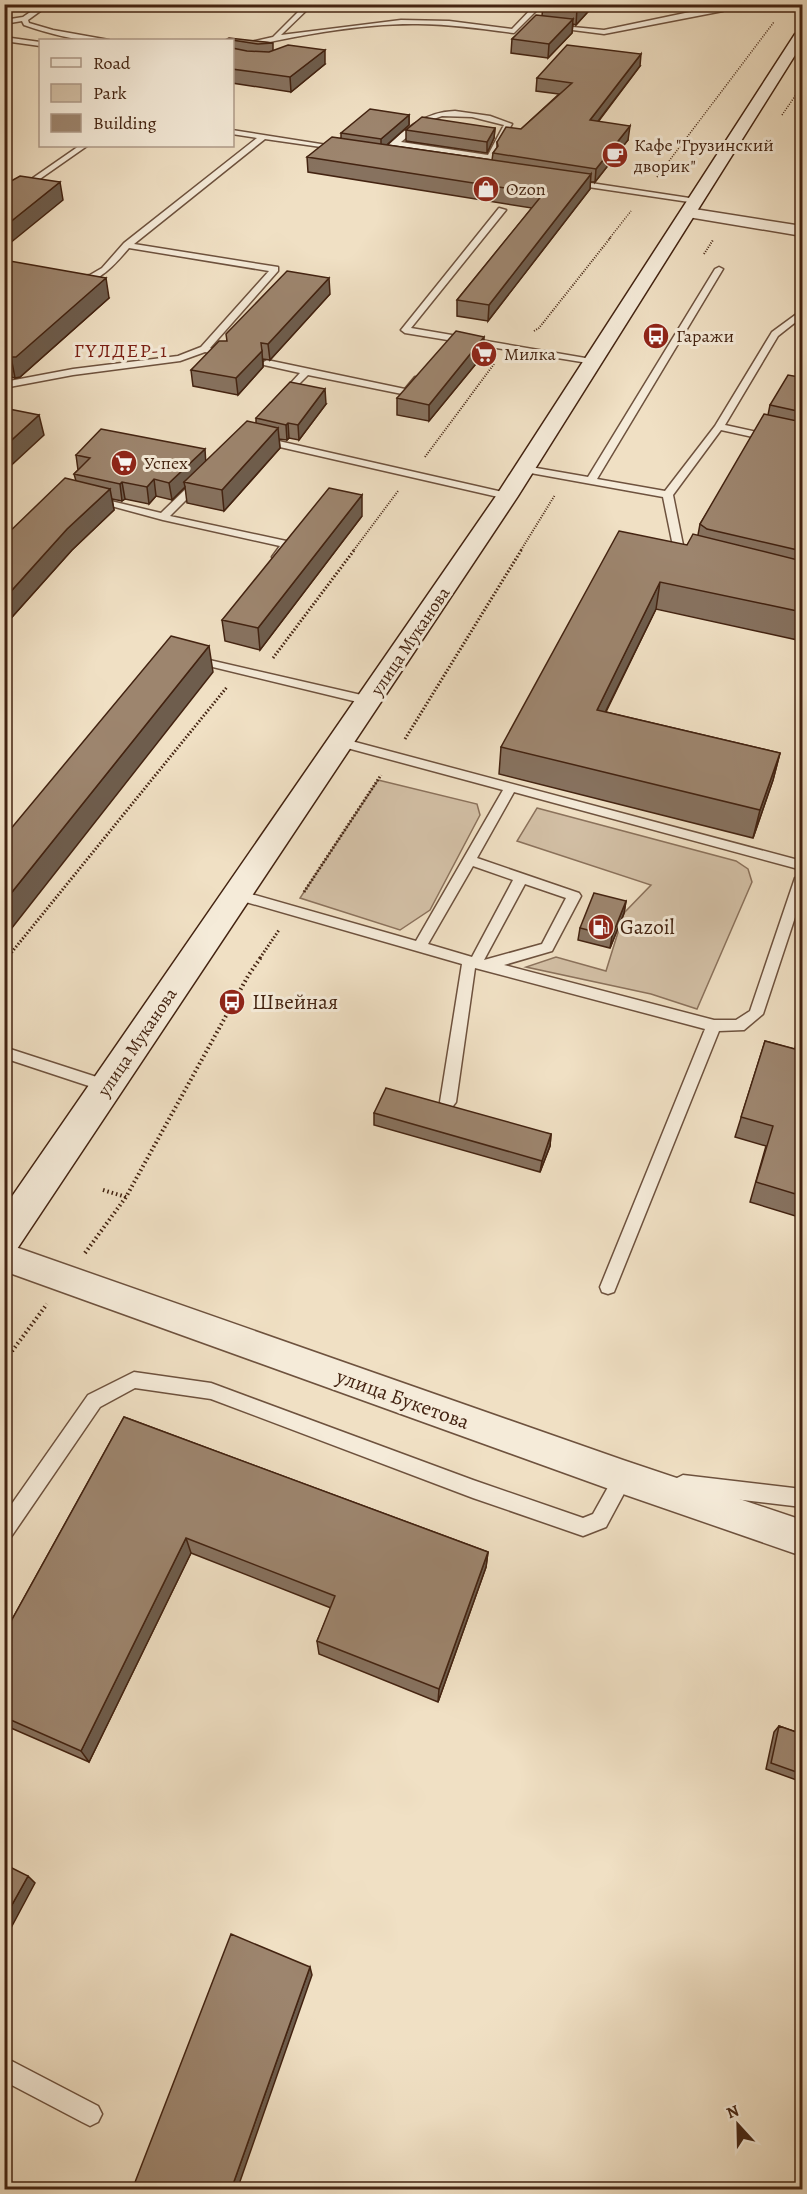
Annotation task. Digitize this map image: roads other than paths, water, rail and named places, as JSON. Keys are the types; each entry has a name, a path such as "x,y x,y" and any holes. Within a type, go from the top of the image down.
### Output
{"main road":[{"name":"улица Муканова","path":"4,1238 370,701 525,469 591,362 802,34"}],"street":[{"path":"692,207 802,231"},
{"name":"улица Букетова","path":"4,1257 623,1478 802,1538"}],"lane":[{"path":"4,22 25,19 47,4"},
{"path":"280,4 309,6"},
{"path":"234,48 383,23 443,22 514,31 540,4"},
{"path":"546,26 603,32 723,9 734,4"},
{"path":"778,4 802,8"},
{"path":"275,39 309,6"},
{"path":"25,19 26,24 52,32 99,39"},
{"path":"523,23 534,24"},
{"path":"299,46 314,35"},
{"path":"4,39 39,44"},
{"path":"384,154 424,118 437,113 449,112 498,119 508,124 492,158 484,169"},
{"path":"234,132 352,149"},
{"path":"63,276 84,279 103,273 127,246 264,136"},
{"path":"397,144 492,158"},
{"path":"4,202 81,147"},
{"path":"374,153 396,156"},
{"path":"473,168 495,171"},
{"path":"564,181 692,207"},
{"path":"502,210 405,330 591,362"},
{"path":"127,246 275,269 204,350"},
{"path":"591,480 719,269"},
{"path":"696,560 678,546 668,495 719,427 775,334 802,313"},
{"path":"446,348 454,339"},
{"path":"4,385 73,372 180,358 204,350 224,354"},
{"path":"267,363 406,392 422,374"},
{"path":"276,404 306,372"},
{"path":"719,427 802,445"},
{"path":"246,436 507,496"},
{"path":"525,469 668,495"},
{"path":"164,517 205,476"},
{"path":"85,497 287,544 273,563"},
{"path":"179,656 370,701"},
{"path":"340,742 802,865"},
{"path":"420,947 511,787"},
{"path":"470,860 574,896 547,947 477,963"},
{"path":"447,1102 477,963 521,878"},
{"path":"237,895 477,963 714,1025 739,1026 756,1014 802,878"},
{"path":"608,1287 714,1025"},
{"path":"4,1052 107,1086"},
{"path":"4,1531 94,1401 134,1380 211,1391 473,1489 583,1527 599,1521 623,1478 802,1498"},
{"path":"4,2068 90,2114"}],"place":[{"name":"Кафе \"Грузинский дворик\"","path":"615,155"},
{"name":"Ozon","path":"486,189"},
{"name":"Гаражи","path":"656,336"},
{"name":"Милка","path":"484,354"},
{"name":"Успех","path":"124,463"},
{"name":"Gazoil","path":"601,927"},
{"name":"Швейная","path":"232,1002"}],"district":[{"name":"ГҮЛДЕР-1","path":"121,350"}]}
